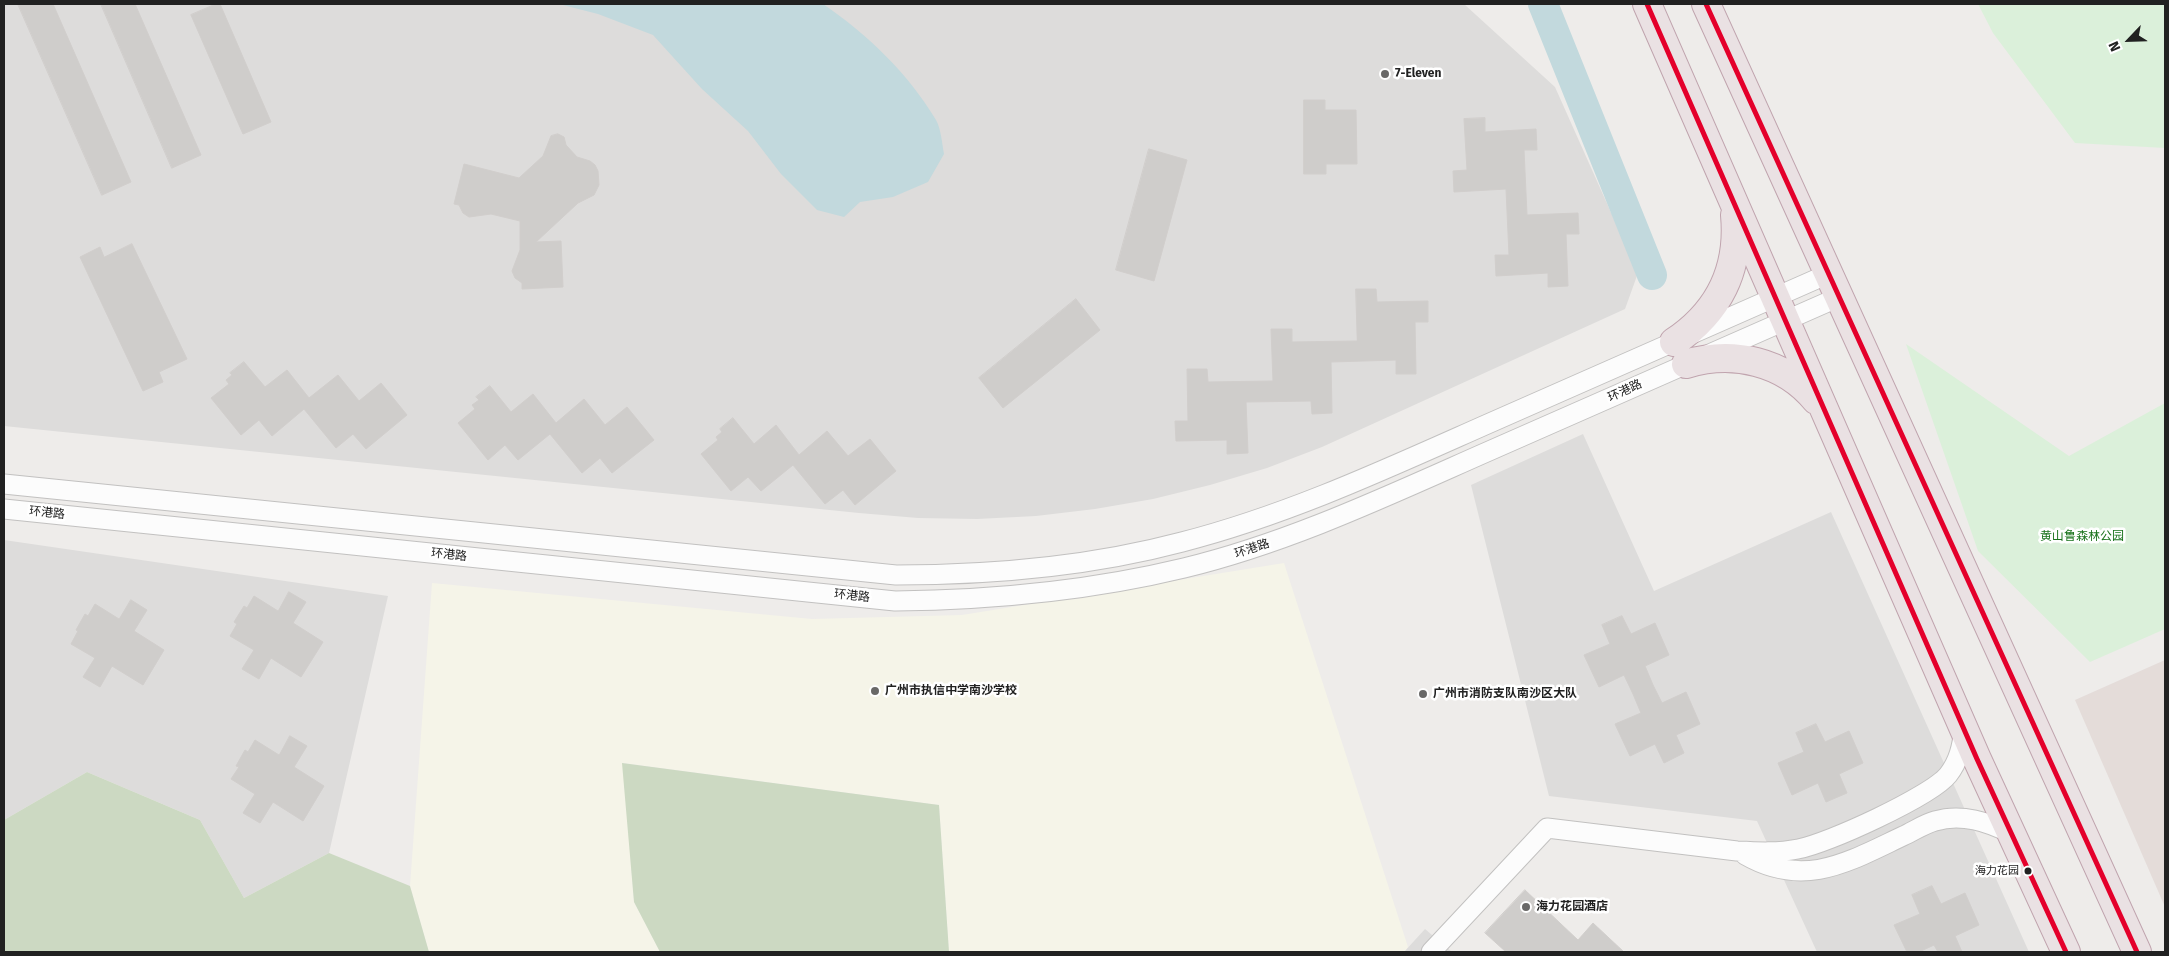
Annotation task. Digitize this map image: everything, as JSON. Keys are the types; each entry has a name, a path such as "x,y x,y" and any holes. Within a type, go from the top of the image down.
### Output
{"highway":[{"path":"1647,4 1964,729 2066,952"},
{"path":"1706,4 2137,952"},
{"path":"1670,358 1702,321 1722,293 1734,263 1737,231 1732,200 1726,185"},
{"path":"1670,358 1742,359 1764,364 1778,370 1803,387 1823,410 1831,424"}],"street":[{"name":"环港路","path":"4,509 895,601 1042,594 1138,578 1205,562 1280,540 1370,503 1670,358 1834,285"},
{"name":"环港路","path":"4,484 896,575 991,573 1048,567 1180,543 1272,516 1670,358 1834,285"},
{"path":"1431,952 1547,828 1769,853 1800,849 1829,839 1922,795 1936,786 1952,768 1962,745 1964,729"},
{"path":"1737,850 1770,866 1799,872 1821,870 1842,865 1934,821 1954,818 1975,820 1994,825 2012,834"}],"shaded area":[{"path":"4,4 1464,4 1555,87 1638,273 1625,309 1322,447 1267,468 1153,499 1095,509 1036,516 977,519 918,518 859,513 4,426"},
{"path":"1583,434 1654,591 1831,512 2029,952 1817,952 1757,821 1549,796 1471,485"},
{"path":"4,540 388,596 329,853 244,898 200,820 87,772 4,820"},
{"name":"广州市执信中学南沙学校","path":"1284,563 1408,947 1404,952 949,952 939,805 623,763 634,902 660,952 429,952 410,886 432,583 812,619 962,615"},
{"path":"2165,660 2165,907 2075,700"},
{"path":"1425,929 1452,952 1404,952"}],"green space":[{"path":"1978,4 2165,4 2165,148 2075,143 1993,33"},
{"name":"黄山鲁森林公园","path":"1906,344 2069,456 2165,403 2165,629 2090,662 1978,551"},
{"path":"622,763 939,805 949,952 660,952 634,902"},
{"path":"87,772 200,820 244,898 329,853 410,886 429,952 4,952 4,820"}],"water":[{"path":"559,4 823,4 871,41 913,86 938,124 944,154 928,182 893,197 860,202 844,217 817,210 781,174 748,131 702,89 653,35 598,14"}],"building":[{"path":"18,4 53,4 131,182 102,195"},
{"path":"101,4 135,4 201,155 172,168"},
{"path":"220,4 271,122 243,134 191,15"},
{"path":"1304,100 1325,100 1325,110 1356,110 1357,164 1326,164 1326,174 1304,174"},
{"path":"1485,118 1485,132 1536,129 1537,150 1524,150 1527,215 1578,213 1579,234 1566,234 1568,286 1548,287 1548,273 1496,276 1495,255 1509,255 1506,189 1454,192 1453,171 1467,170 1464,119"},
{"path":"558,134 564,137 566,145 577,157 590,161 595,165 598,171 599,185 594,195 578,203 536,242 561,241 563,287 522,289 522,283 515,278 512,271 520,250 520,221 491,214 469,217 463,213 459,205 454,204 464,164 519,178 543,156 551,136"},
{"path":"1149,149 1187,160 1154,281 1116,270"},
{"path":"132,244 187,359 159,372 163,382 143,391 80,257 100,247 104,257"},
{"path":"1356,289 1376,289 1377,302 1428,301 1428,322 1415,322 1416,374 1396,374 1396,360 1331,362 1332,413 1312,414 1311,401 1246,402 1248,453 1227,454 1227,440 1176,441 1175,421 1188,421 1187,369 1207,369 1208,382 1273,381 1271,329 1292,329 1292,342 1357,341"},
{"path":"1076,299 1100,330 1003,408 979,378"},
{"path":"244,362 265,387 287,370 309,398 338,375 359,401 381,383 407,415 366,449 353,434 336,448 304,409 272,436 259,420 241,435 211,398 229,384 226,380 232,375 230,373"},
{"path":"490,386 511,412 533,394 556,423 584,399 605,425 627,407 654,440 612,473 600,458 582,473 550,434 518,460 505,445 488,460 458,423 475,409 472,405 479,400 476,397"},
{"path":"733,418 754,444 776,425 799,455 827,431 848,456 870,439 896,471 855,505 843,490 825,504 793,465 761,491 748,477 731,491 701,454 718,440 716,437 722,432 720,429"},
{"path":"289,592 306,602 293,623 323,642 301,677 271,658 259,679 242,669 254,650 230,636 237,624 234,622 244,606 247,608 254,596 278,611"},
{"path":"131,600 147,610 134,631 164,650 143,685 112,666 100,687 83,677 95,658 71,644 85,614 88,616 95,604 119,619"},
{"path":"1622,616 1631,634 1655,623 1669,655 1645,666 1653,685 1662,703 1686,692 1700,724 1676,735 1684,753 1664,763 1655,744 1630,756 1615,724 1641,713 1633,694 1624,675 1599,687 1584,655 1610,644 1602,625"},
{"path":"1816,724 1825,742 1849,731 1863,763 1839,774 1847,793 1826,802 1818,783 1792,795 1778,763 1804,752 1796,733"},
{"path":"290,736 307,746 294,767 324,786 303,821 273,802 260,823 243,813 255,794 231,779 239,767 236,766 245,750 248,752 255,740 279,755"},
{"path":"1932,886 1941,904 1965,893 1979,925 1955,936 1962,952 1938,952 1934,945 1919,952 1907,952 1894,925 1920,914 1912,895"},
{"name":"海力花园酒店","path":"1525,890 1578,940 1593,923 1624,952 1506,952 1485,933"}],"waterway":[{"path":"1543,4 1652,275"}],"transit line":[{"path":"1647,4 1977,759 2066,952"},
{"path":"1706,4 2137,952"}],"place":[{"name":"7-Eleven","path":"1385,74"},
{"name":"广州市执信中学南沙学校","path":"875,691"},
{"name":"广州市消防支队南沙区大队","path":"1423,694"},
{"name":"海力花园","path":"2028,871"},
{"name":"海力花园酒店","path":"1526,907"}]}
